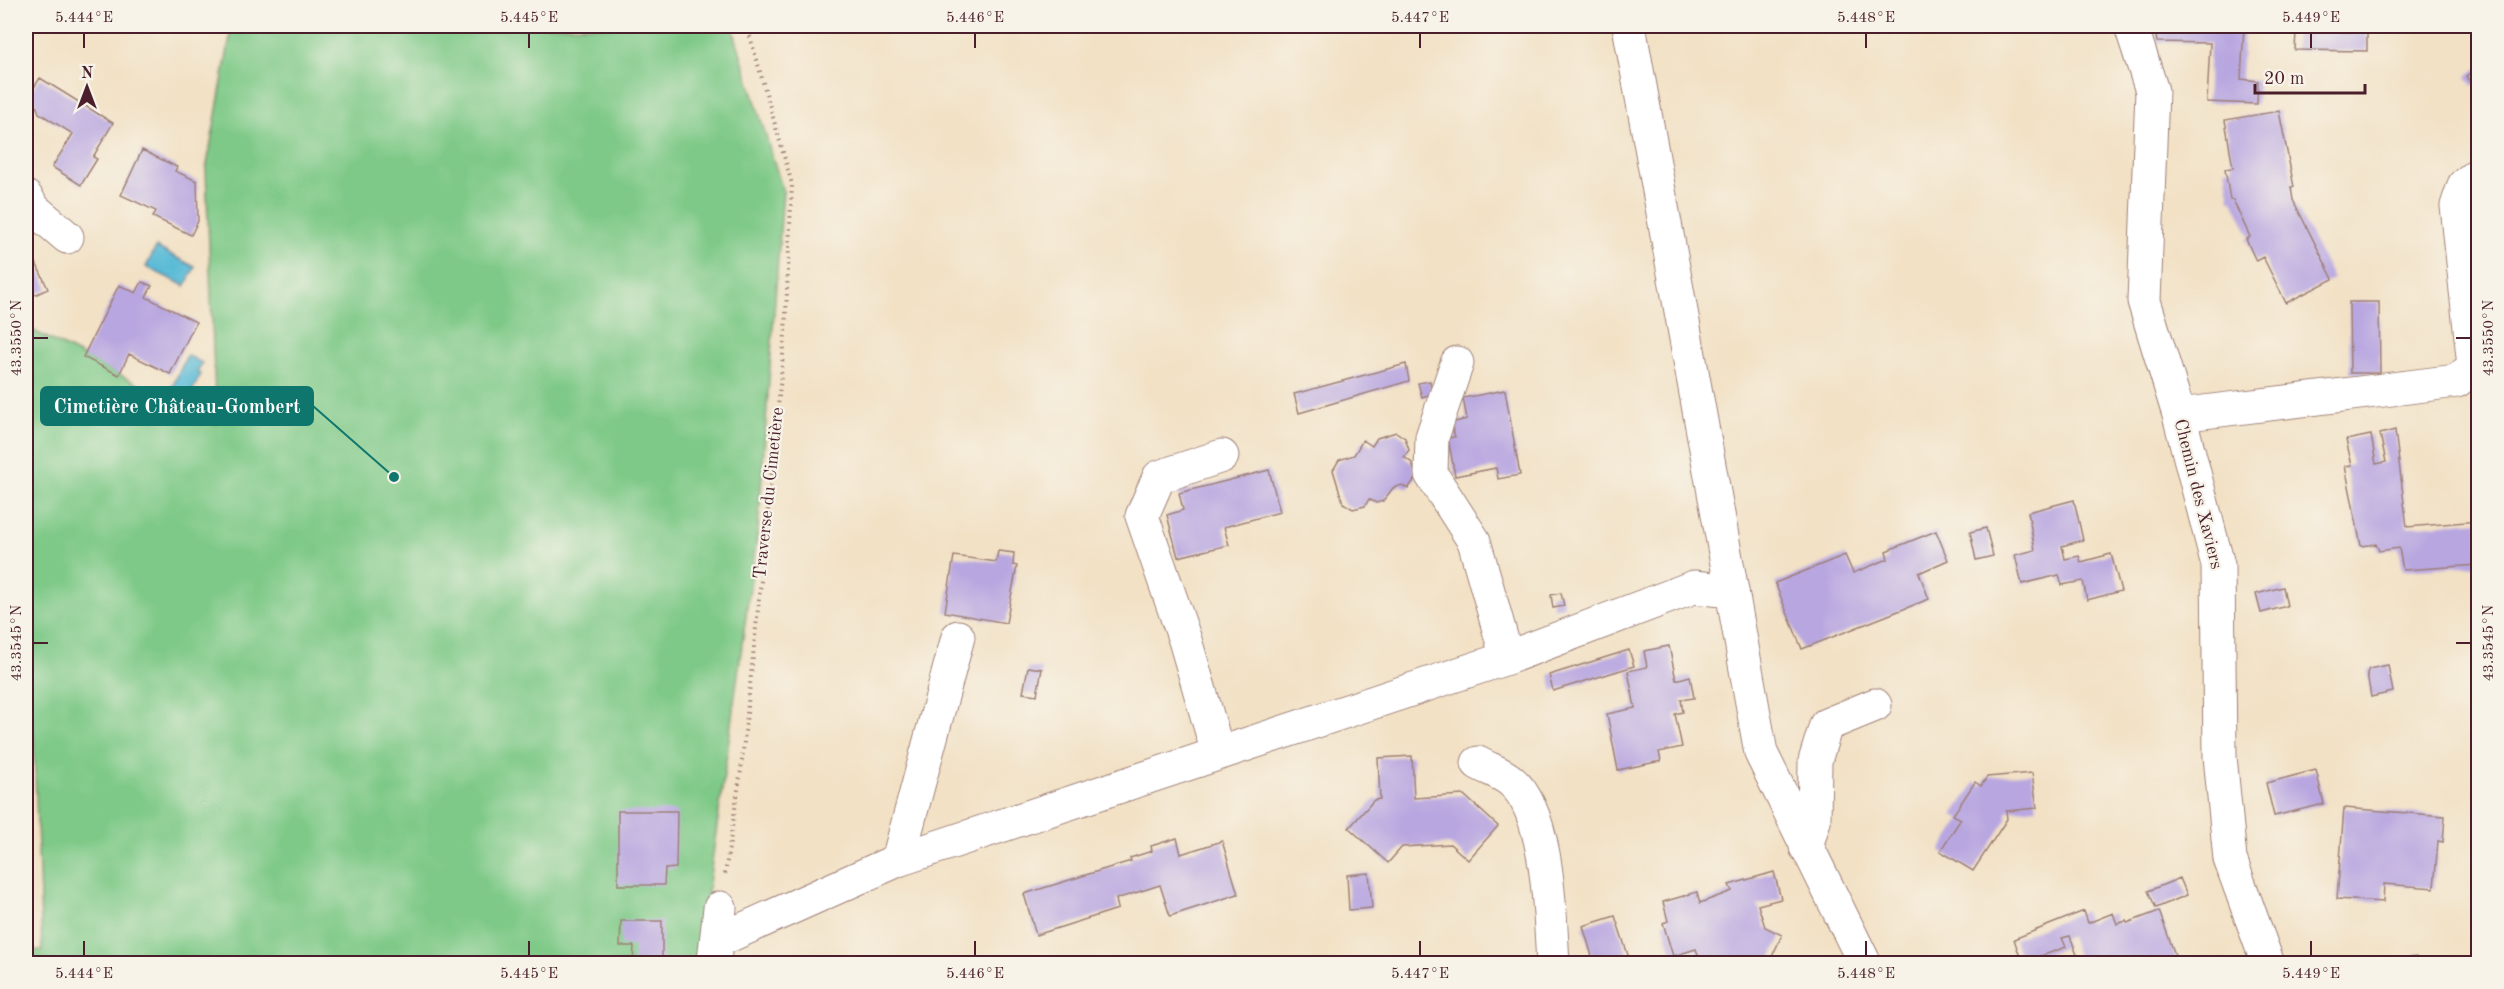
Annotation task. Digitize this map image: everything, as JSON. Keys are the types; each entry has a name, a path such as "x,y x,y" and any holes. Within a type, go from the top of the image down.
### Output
{"street":[{"path":"1629,26 1761,753 1865,963"},
{"name":"Chemin des Xaviers","path":"2131,26 2152,91 2144,301 2179,415 2218,565 2220,756 2230,859 2268,963"},
{"path":"2179,415 2457,381 2474,366 2457,206 2464,185 2478,174"},
{"path":"26,197 34,210 68,237"},
{"path":"1457,363 1432,437 1431,474 1474,541 1507,658"},
{"path":"1218,753 1185,640 1142,516 1159,477 1222,456"},
{"path":"715,952 898,860 1507,658 1694,587 1732,591"},
{"path":"898,860 958,637"},
{"path":"1806,847 1814,820 1815,761 1826,725 1875,705"},
{"path":"1478,763 1511,781 1529,805 1548,872 1553,963"},
{"path":"715,952 720,908"}],"path":[{"name":"Traverse du Cimetière","path":"720,908 741,770 764,552 785,334 792,184 747,26"}],"green space":[{"path":"232,26 732,26 783,191 758,529 698,963 26,963 26,951 42,950 33,721 26,719 26,327 216,424 206,170"}],"water":[{"path":"156,247 195,267 185,286 146,267"},
{"path":"187,355 202,363 197,372 201,374 192,391 200,396 195,407 169,394"}],"building":[{"path":"2154,26 2244,26 2241,79 2258,81 2257,104 2207,102 2210,43 2157,42"},
{"path":"2296,31 2367,32 2367,51 2295,50"},
{"path":"2478,68 2478,80 2472,86 2466,76"},
{"path":"40,78 113,123 93,157 97,159 81,185 52,167 73,134 39,113 31,92"},
{"path":"2279,111 2294,187 2291,187 2293,200 2333,279 2286,303 2263,257 2256,261 2246,239 2250,237 2233,200 2230,200 2225,169 2233,168 2225,120"},
{"path":"142,150 177,167 175,171 197,181 198,221 191,235 153,217 156,211 121,195"},
{"path":"26,241 48,289 26,299"},
{"path":"142,282 152,286 146,297 196,322 170,374 129,354 119,375 83,357 119,285 136,293"},
{"path":"2349,302 2379,302 2380,373 2350,373"},
{"path":"1406,364 1409,381 1299,413 1294,394"},
{"path":"1430,381 1432,394 1422,397 1418,383"},
{"path":"1505,390 1520,475 1498,479 1496,468 1455,476 1448,438 1455,437 1451,423 1467,419 1463,398"},
{"path":"2395,430 2407,527 2478,521 2478,565 2403,570 2399,548 2379,551 2376,544 2361,546 2345,466 2352,465 2346,440 2371,435 2376,464 2386,462 2380,434"},
{"path":"1396,432 1405,438 1409,450 1404,457 1412,463 1416,477 1408,489 1402,485 1393,488 1383,501 1376,503 1369,499 1365,506 1353,509 1343,503 1333,470 1339,460 1354,455 1363,440 1372,446 1377,438"},
{"path":"1269,470 1280,512 1224,527 1229,545 1178,557 1167,515 1183,510 1179,493"},
{"path":"2074,500 2083,540 2062,546 2065,559 2079,556 2081,562 2111,554 2121,591 2087,600 2083,581 2062,585 2059,575 2022,584 2015,555 2035,550 2028,512"},
{"path":"1986,528 1993,556 1976,560 1970,532"},
{"path":"1936,531 1948,560 1919,573 1929,599 1802,649 1775,583 1845,555 1853,573 1888,559 1886,551"},
{"path":"998,551 1014,553 1013,565 1017,566 1006,623 945,612 954,556 996,562"},
{"path":"2283,587 2287,606 2261,613 2256,594"},
{"path":"1561,593 1564,606 1553,608 1551,595"},
{"path":"1669,646 1676,680 1690,676 1694,698 1681,700 1683,712 1675,714 1682,747 1659,752 1661,761 1618,770 1607,714 1635,708 1628,671 1647,667 1644,651"},
{"path":"1629,650 1634,666 1553,691 1549,675"},
{"path":"2388,665 2393,692 2371,697 2367,673 2369,669"},
{"path":"1028,667 1042,669 1037,695 1023,693"},
{"path":"1412,756 1414,798 1464,795 1498,826 1468,860 1450,844 1402,847 1388,863 1349,828 1374,800 1380,799 1378,758"},
{"path":"2316,770 2324,804 2274,816 2266,783"},
{"path":"2032,773 2037,808 2006,811 2007,819 1973,871 1940,851 1961,819 1953,815 1975,782 1981,786 1987,777"},
{"path":"2344,808 2445,816 2443,842 2438,841 2434,888 2384,884 2383,902 2337,899"},
{"path":"618,811 677,811 676,868 665,869 664,885 618,885"},
{"path":"1177,838 1181,854 1222,841 1238,894 1170,916 1160,885 1116,899 1118,909 1036,935 1024,894 1131,861 1130,858 1152,851 1151,846"},
{"path":"1774,872 1781,899 1758,905 1765,927 1782,935 1769,963 1755,963 1740,956 1714,963 1701,963 1696,949 1673,956 1663,923 1668,921 1663,902 1697,892 1700,903 1732,891 1729,885"},
{"path":"1369,873 1372,908 1349,910 1347,875"},
{"path":"2180,878 2187,895 2156,908 2148,891"},
{"path":"2084,911 2088,923 2113,913 2117,924 2126,921 2127,923 2159,911 2178,963 2080,963 2070,936 2062,938 2066,947 2022,963 2014,939"},
{"path":"1615,916 1630,961 1594,963 1583,926"},
{"path":"621,921 662,921 662,963 633,963 634,946 620,946"},
{"path":"2416,957 2418,963 2408,963 2407,958"}],"place":[{"name":"Cimetière Château-Gombert","path":"394,477"}]}
